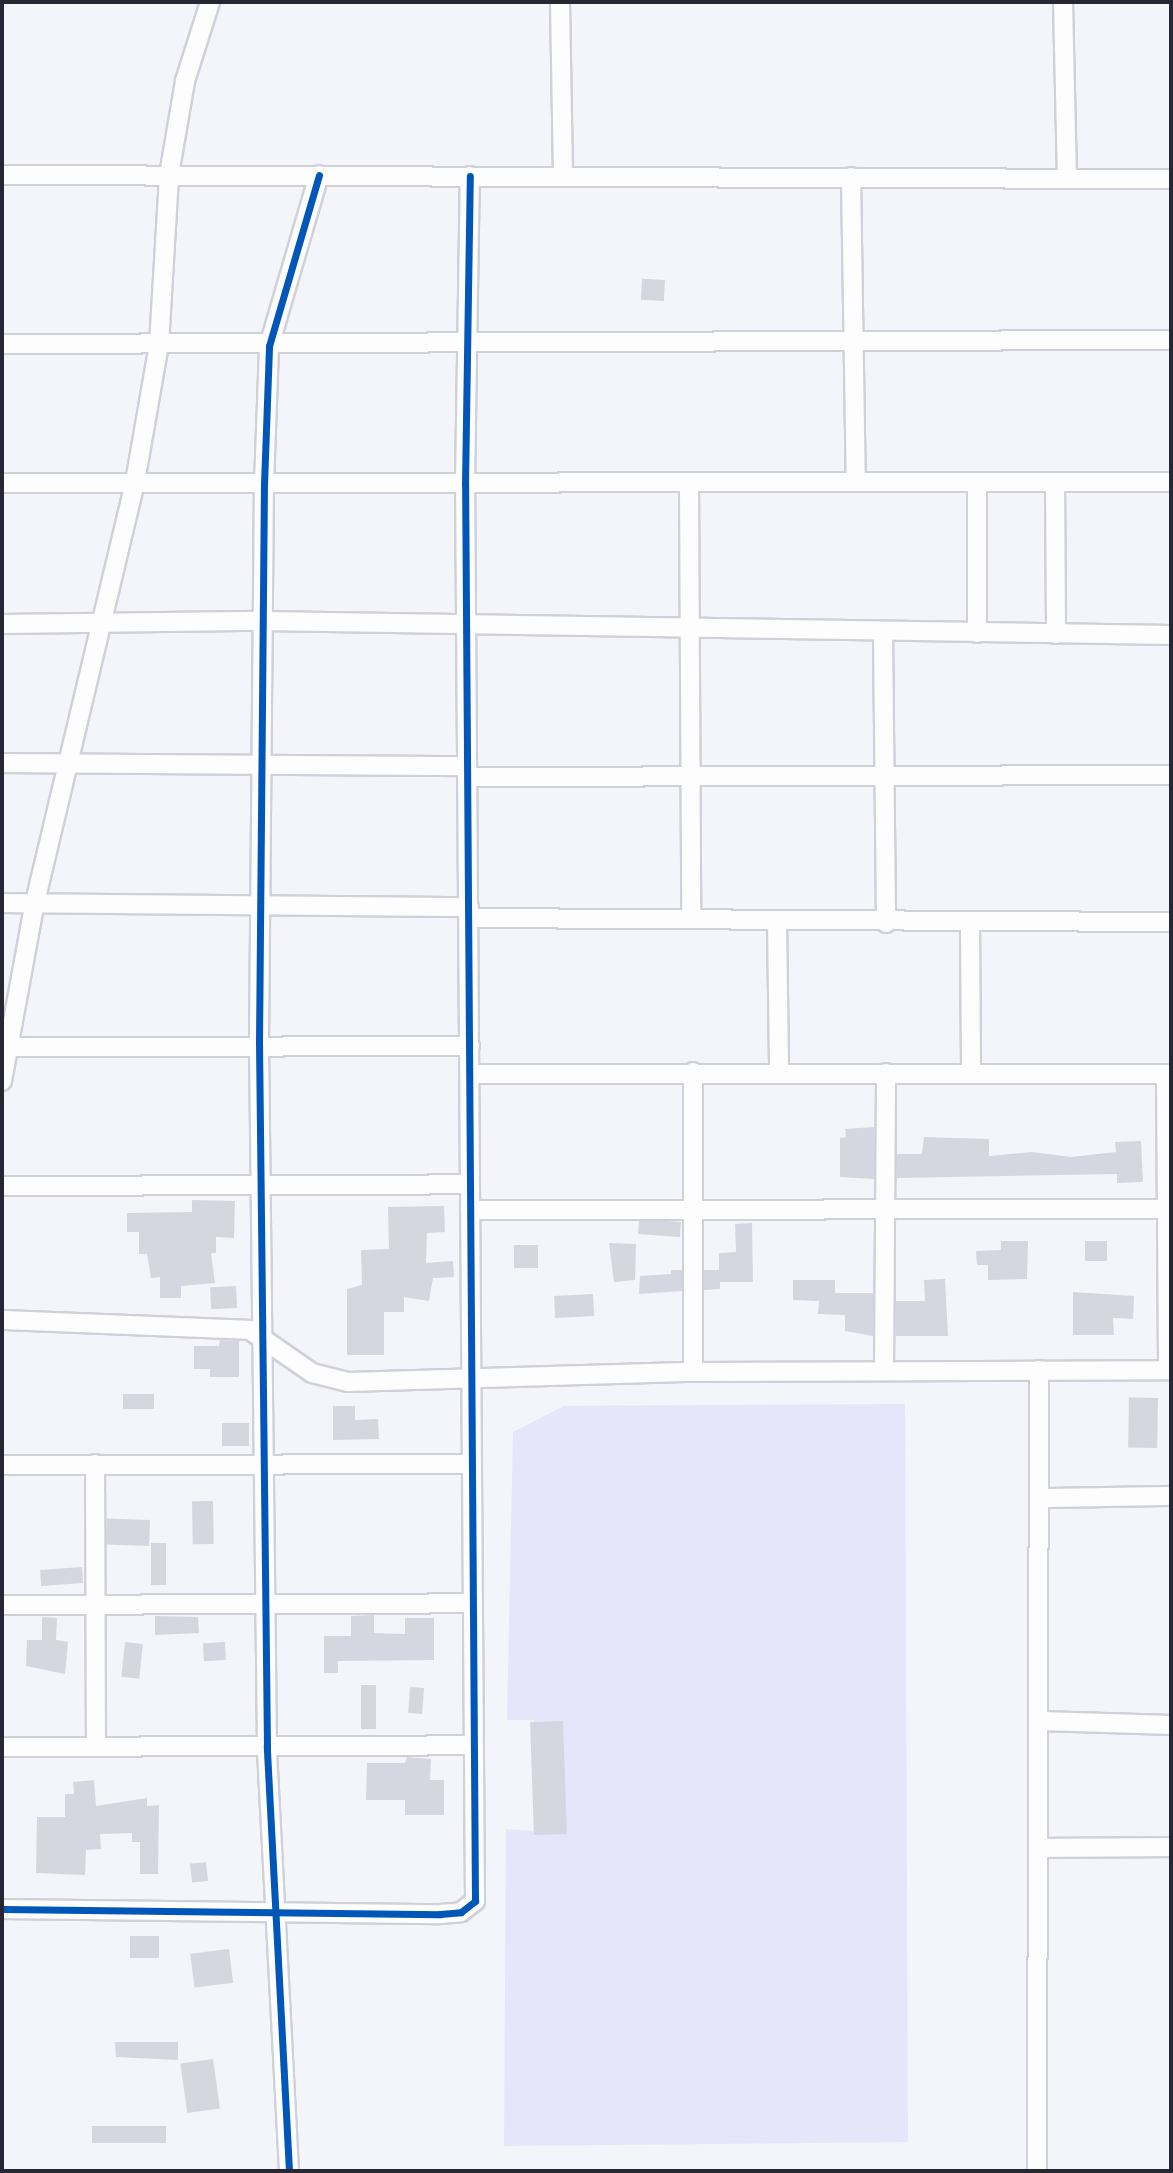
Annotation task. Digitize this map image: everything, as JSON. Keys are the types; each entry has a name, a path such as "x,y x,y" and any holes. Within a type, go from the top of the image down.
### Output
{"street":[{"path":"2,1081 5,1047 35,902 72,763 135,482 159,345 169,175 186,81 210,2"},
{"path":"560,2 563,176"},
{"path":"1063,2 1066,180"},
{"path":"2,174 1171,179"},
{"path":"289,2171 267,1747 265,1341 259,1043 264,484 268,346 319,175"},
{"path":"2,1909 440,1914 471,1908 476,1886 469,1603 469,625 465,484 470,176"},
{"path":"851,177 856,338 856,482"},
{"path":"2,344 268,346 856,338 1171,340"},
{"path":"977,482 977,633"},
{"path":"1055,482 1056,634"},
{"path":"2,483 1171,482"},
{"path":"689,483 691,919"},
{"path":"2,624 263,621 690,631 1171,635"},
{"path":"883,632 886,923"},
{"path":"2,763 263,763 690,777 1171,775"},
{"path":"2,903 262,905 886,923 1171,922"},
{"path":"778,921 779,1072"},
{"path":"970,924 971,1074"},
{"path":"5,1047 259,1043 470,1046"},
{"path":"693,1072 693,1372"},
{"path":"884,1371 886,1073"},
{"path":"2,1320 228,1326 250,1330 328,1380 469,1381 693,1372 1170,1370 1169,1074 470,1074"},
{"path":"2,1186 469,1184"},
{"path":"470,1210 1170,1209"},
{"path":"1037,2171 1043,1498 1039,1370"},
{"path":"95,1464 92,1605 96,1747"},
{"path":"2,1465 470,1464"},
{"path":"1043,1498 1171,1496"},
{"path":"2,1605 469,1603"},
{"path":"1042,1721 1171,1724"},
{"path":"2,1747 472,1745"},
{"path":"1041,1847 1171,1847"}],"shaded area":[{"path":"905,1404 908,2142 504,2146 506,1829 535,1831 534,1720 507,1720 513,1432 564,1406"}],"building":[{"path":"642,279 665,280 664,301 641,300"},
{"path":"874,1127 874,1179 840,1177 840,1138 846,1137 845,1129"},
{"path":"924,1137 989,1139 989,1156 1032,1152 1071,1157 1116,1152 1115,1142 1141,1141 1143,1182 1117,1183 1117,1174 897,1178 897,1154 922,1154"},
{"path":"192,1200 235,1201 234,1238 216,1237 216,1253 211,1253 215,1283 181,1286 181,1298 160,1298 160,1277 151,1278 147,1254 139,1254 139,1232 127,1232 127,1213 192,1212"},
{"path":"444,1206 445,1232 427,1233 426,1263 453,1261 454,1277 433,1278 429,1301 404,1297 404,1312 384,1312 384,1355 347,1355 347,1289 362,1285 361,1250 389,1249 388,1207"},
{"path":"639,1219 681,1222 680,1237 638,1234"},
{"path":"752,1223 753,1282 720,1282 720,1289 704,1290 704,1270 719,1270 719,1253 736,1252 735,1224"},
{"path":"1001,1241 1028,1241 1027,1279 988,1280 988,1265 977,1265 976,1251 1001,1250"},
{"path":"1085,1241 1107,1241 1107,1261 1085,1261"},
{"path":"609,1243 636,1244 635,1280 614,1282"},
{"path":"514,1245 538,1245 538,1268 514,1268"},
{"path":"671,1270 682,1270 682,1291 639,1294 640,1276 671,1274"},
{"path":"945,1279 948,1336 896,1336 896,1301 925,1301 924,1280"},
{"path":"793,1280 835,1280 835,1293 873,1293 873,1336 845,1331 845,1315 818,1314 819,1301 793,1300"},
{"path":"236,1286 237,1308 211,1309 210,1287"},
{"path":"1073,1292 1134,1296 1133,1319 1113,1318 1114,1335 1073,1335"},
{"path":"593,1294 594,1316 555,1318 554,1296"},
{"path":"220,1340 239,1341 239,1377 210,1377 210,1369 194,1369 194,1346 219,1346"},
{"path":"123,1394 154,1394 154,1409 123,1409"},
{"path":"1129,1397 1158,1398 1157,1448 1128,1447"},
{"path":"333,1406 355,1406 355,1420 378,1419 379,1439 333,1440"},
{"path":"222,1423 249,1423 249,1446 222,1446"},
{"path":"192,1501 213,1501 214,1544 193,1544"},
{"path":"107,1518 150,1520 149,1546 106,1544"},
{"path":"151,1543 166,1543 166,1585 151,1585"},
{"path":"82,1567 83,1583 41,1586 40,1570"},
{"path":"374,1615 374,1633 405,1634 405,1618 434,1618 434,1660 338,1661 338,1673 324,1673 324,1636 351,1636 351,1616"},
{"path":"155,1616 198,1617 199,1633 155,1635"},
{"path":"42,1617 57,1618 56,1640 68,1642 65,1674 26,1666 27,1640 42,1640"},
{"path":"125,1642 143,1644 139,1679 121,1677"},
{"path":"225,1642 226,1660 204,1661 203,1643"},
{"path":"361,1685 376,1685 376,1729 361,1729"},
{"path":"410,1687 424,1688 422,1714 408,1713"},
{"path":"563,1721 567,1834 534,1835 530,1722"},
{"path":"407,1757 431,1759 430,1780 444,1780 444,1815 405,1815 405,1800 366,1800 367,1763 405,1763"},
{"path":"94,1780 96,1806 147,1798 147,1806 159,1805 158,1874 140,1874 140,1842 132,1842 132,1833 100,1834 101,1849 86,1850 85,1875 36,1873 37,1817 65,1817 65,1794 74,1794 73,1782"},
{"path":"206,1862 208,1881 192,1883 190,1864"},
{"path":"130,1936 159,1936 159,1958 130,1958"},
{"path":"229,1949 233,1983 194,1987 190,1954"},
{"path":"115,2042 178,2042 178,2060 116,2057"},
{"path":"213,2059 220,2109 187,2113 180,2064"},
{"path":"92,2126 166,2126 166,2143 92,2143"}],"cycle path":[{"path":"289,2171 267,1747 259,1043 264,484 269,346 319,175"},
{"path":"2,1909 440,1914 461,1912 475,1901 465,484 470,176"}]}
